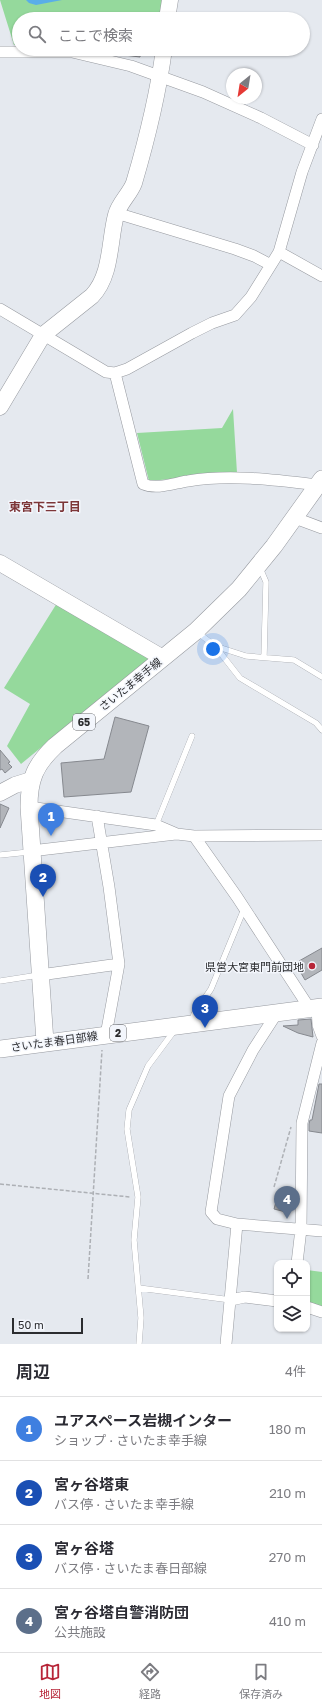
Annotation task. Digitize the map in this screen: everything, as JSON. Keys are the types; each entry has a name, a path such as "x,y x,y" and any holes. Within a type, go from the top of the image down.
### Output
{"main road":[{"name":"さいたま幸手線","path":"45,1042 29,807 31,780 40,762 51,750 196,631 239,589 259,566 320,482"},
{"name":"さいたま春日部線","path":"0,1049 106,1034 316,1008"}],"street":[{"path":"169,12 170,0"},
{"path":"0,52 12,52"},
{"path":"89,56 131,66 203,92 261,118 313,145"},
{"path":"0,407 43,335 98,289 104,276 116,213 133,185 160,76 163,56"},
{"path":"0,309 106,372 115,373 127,369 198,330 235,315 251,297 279,252 302,172 322,119"},
{"path":"116,213 235,249 254,256 271,265"},
{"path":"279,252 322,276"},
{"path":"115,373 143,484 151,488 201,479 268,479 320,482"},
{"path":"295,518 322,528"},
{"path":"0,563 163,658"},
{"path":"0,793 15,785 31,780"},
{"path":"29,807 156,825 177,834"},
{"path":"97,816 109,888 119,964 106,1034"},
{"path":"32,851 177,834 194,836 322,835"},
{"path":"194,836 244,909 316,1008 318,1025 322,1036"},
{"path":"40,975 119,964"},
{"path":"274,1013 275,1016 253,1050 229,1096 211,1212 217,1220 237,1224 322,1231"},
{"path":"297,1260 301,1229 302,1123 322,1043"},
{"path":"226,1344 237,1224"},
{"path":"231,1300 245,1297 274,1301"},
{"path":"310,1308 322,1312"}],"lane":[{"path":"259,566 266,582 264,657"},
{"path":"196,631 216,646 240,678 316,723 322,730"},
{"path":"216,646 246,656 294,660 322,677"},
{"path":"156,825 192,736"},
{"path":"0,856 32,851"},
{"path":"139,1344 141,1318 134,1240 138,1198 127,1129 129,1110 148,1066 161,1046 185,1025 211,989 244,909"},
{"path":"0,982 40,975"},
{"path":"139,1288 231,1300"}],"path":[{"path":"88,1279 101,1052 106,1034"},
{"path":"0,1184 138,1198"}],"green space":[{"path":"0,0 165,0 164,12 12,12 12,39"},
{"path":"233,409 237,473 149,481 137,433 222,428"},
{"path":"57,603 151,657 21,764 7,746 30,704 4,688"},
{"path":"310,1270 322,1272 322,1308 310,1304"}],"water":[{"path":"26,0 62,0 36,5 29,3"}],"building":[{"path":"115,717 149,726 131,792 64,797 61,763 104,759"},
{"path":"0,750 10,762 8,763 12,767 5,773 2,769 0,770"},
{"path":"0,804 9,808 0,828"},
{"name":"県営大宮東門前団地","path":"322,948 322,970 305,980 301,973 305,971 299,961"},
{"path":"311,1019 313,1037 298,1033 283,1026 298,1025 298,1020"},
{"path":"319,1084 322,1084 322,1133 309,1131 309,1124 310,1120 312,1120"},
{"path":"279,1191 291,1195 286,1212 274,1209"}],"place":[{"name":"ユアスペース岩槻インター","path":"51,836"},
{"name":"宮ヶ谷塔東","path":"43,897"},
{"name":"県営大宮東門前団地","path":"312,966"},
{"name":"宮ヶ谷塔","path":"205,1028"},
{"name":"宮ヶ谷塔自警消防団","path":"287,1219"}],"district":[{"name":"東宮下三丁目","path":"45,506"}]}
